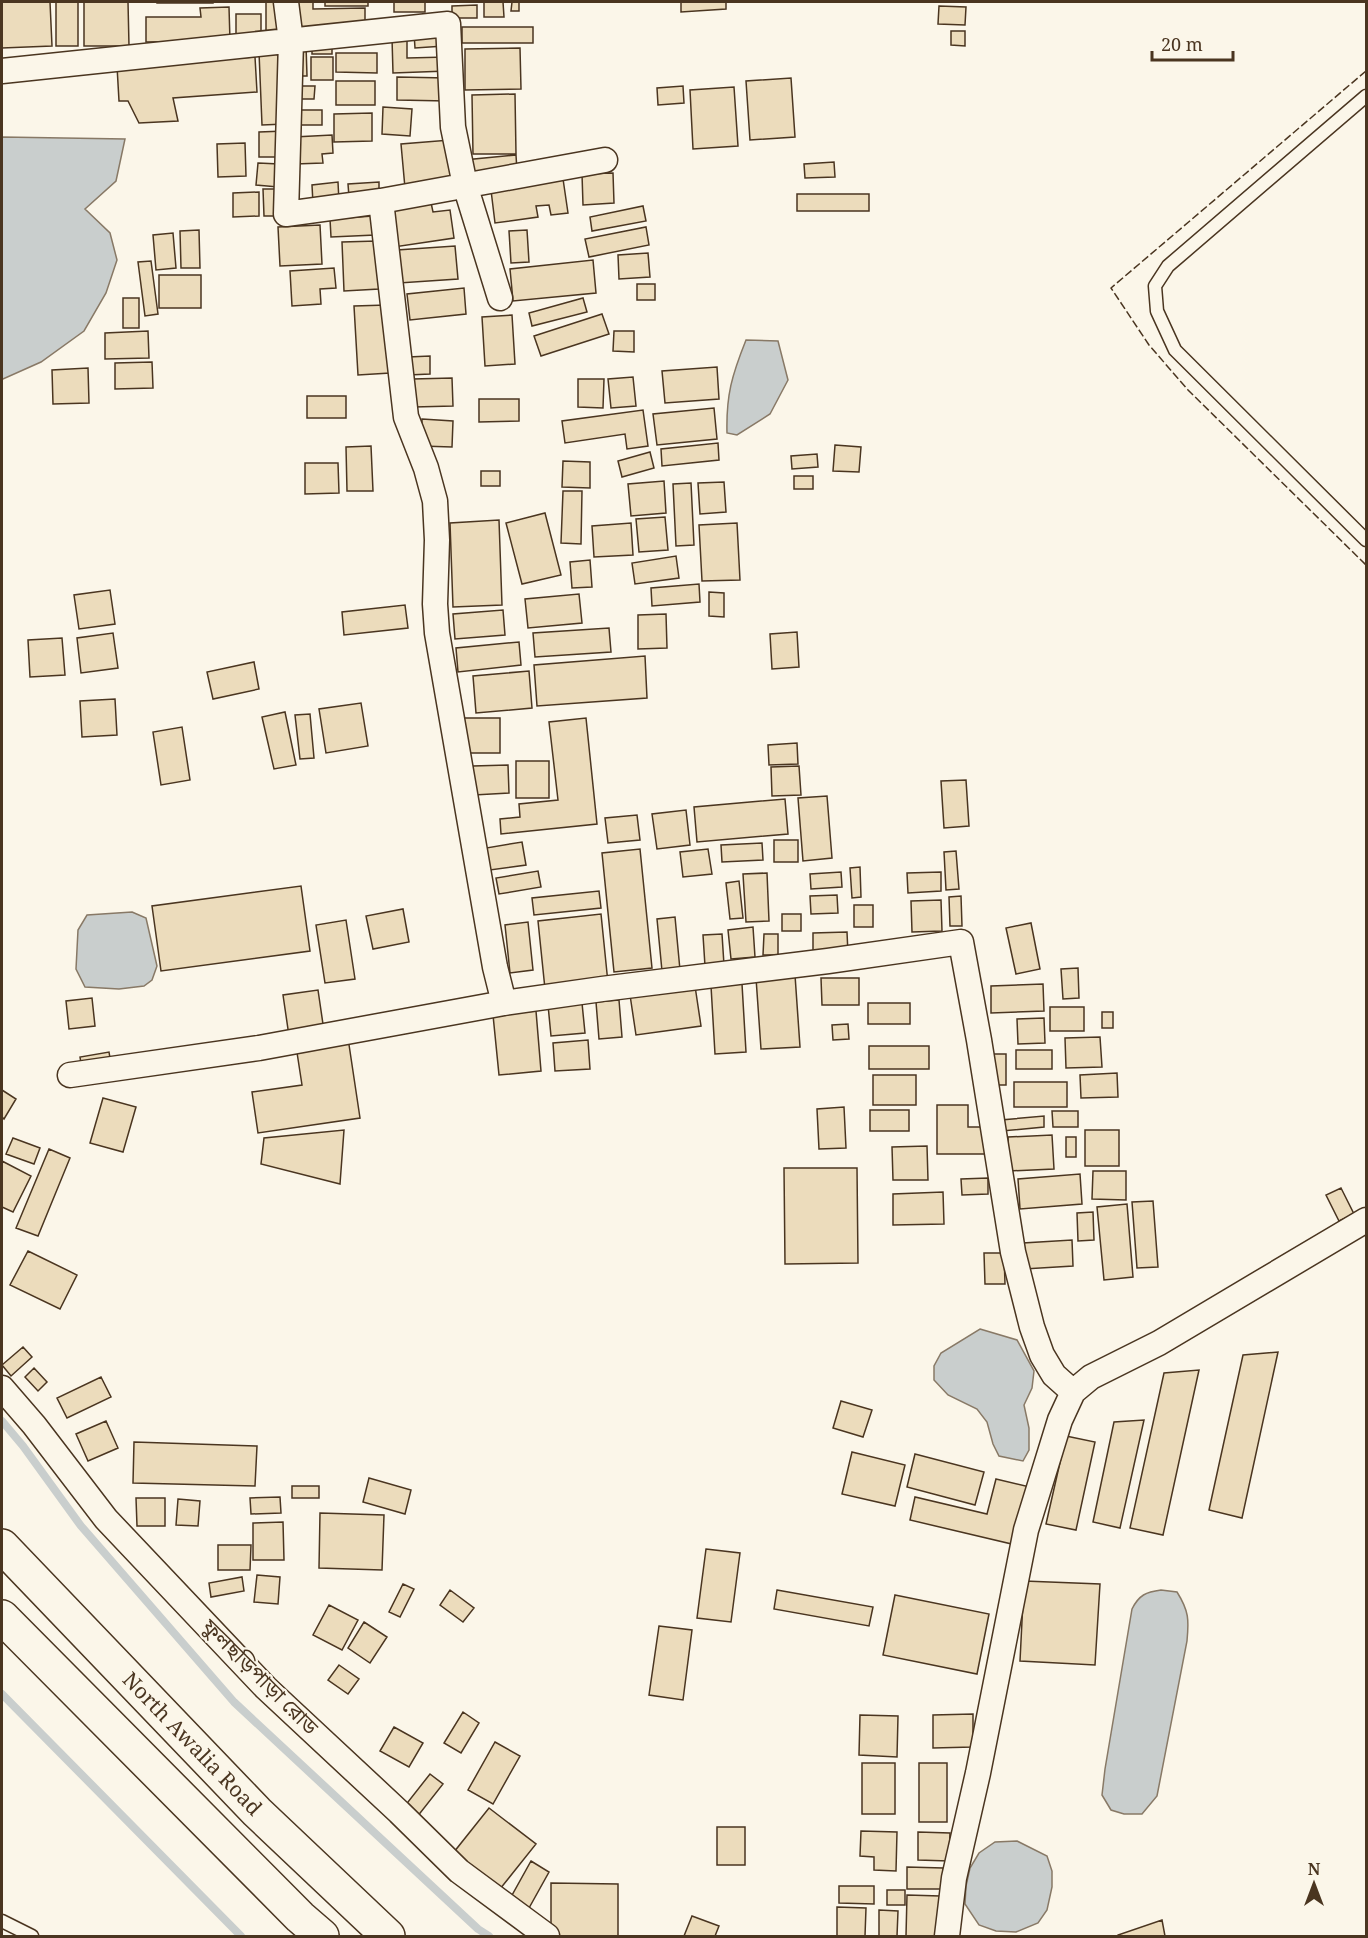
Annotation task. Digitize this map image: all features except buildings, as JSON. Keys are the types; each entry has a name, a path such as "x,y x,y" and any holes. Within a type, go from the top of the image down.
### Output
{"main road":[{"name":"North Awalia Road","path":"2,1546 256,1812 388,1936"},
{"path":"2,1617 300,1917 322,1936"}],"street":[{"path":"286,2 291,41 286,213 381,201 605,160"},
{"path":"2,71 448,24 453,127 465,185 500,298"},
{"path":"381,201 406,417 426,468 435,501 437,540 435,604 441,656 495,967 504,1003"},
{"path":"70,1076 259,1048 504,1003 961,942 1013,1252 1026,1306 1042,1355 1054,1375 1073,1392"},
{"path":"947,1936 954,1878 978,1773 1026,1530 1060,1420 1073,1392 1091,1377 1159,1343 1366,1220"},
{"name":"ফুলছড়িপাড়া রোড","path":"2,1388 34,1425 106,1519 266,1688 459,1871 547,1936"}],"lane":[{"path":"1366,96 1168,266 1155,286 1157,311 1174,351 1366,540"},
{"path":"2,1921 32,1936"}],"shaded area":[{"path":"2,137 125,139 116,181 85,209 110,233 117,260 106,293 84,331 41,362 3,379 2,379"},
{"path":"746,340 778,341 788,380 770,414 737,435 727,433 729,396"},
{"path":"132,912 146,918 157,966 152,980 144,986 119,989 85,987 76,969 78,930 87,915"},
{"path":"980,1329 1017,1340 1034,1371 1032,1388 1024,1405 1029,1428 1029,1450 1023,1461 999,1456 987,1422 977,1409 948,1395 934,1380 934,1366 941,1353"},
{"path":"1161,1590 1177,1592 1181,1599 1187,1616 1187,1641 1157,1796 1142,1814 1124,1814 1111,1810 1102,1795 1105,1769 1132,1609 1137,1600 1144,1595"},
{"path":"1017,1841 1047,1856 1052,1871 1052,1887 1047,1910 1038,1923 1016,1932 996,1931 979,1925 965,1904 970,1868 979,1853 995,1842"}],"waterway":[{"path":"2,1421 81,1526 234,1702 478,1929 489,1936"},
{"path":"2,1694 241,1936"}],"fence":[{"path":"1366,71 1111,288 1149,345 1188,390 1366,565"}]}
